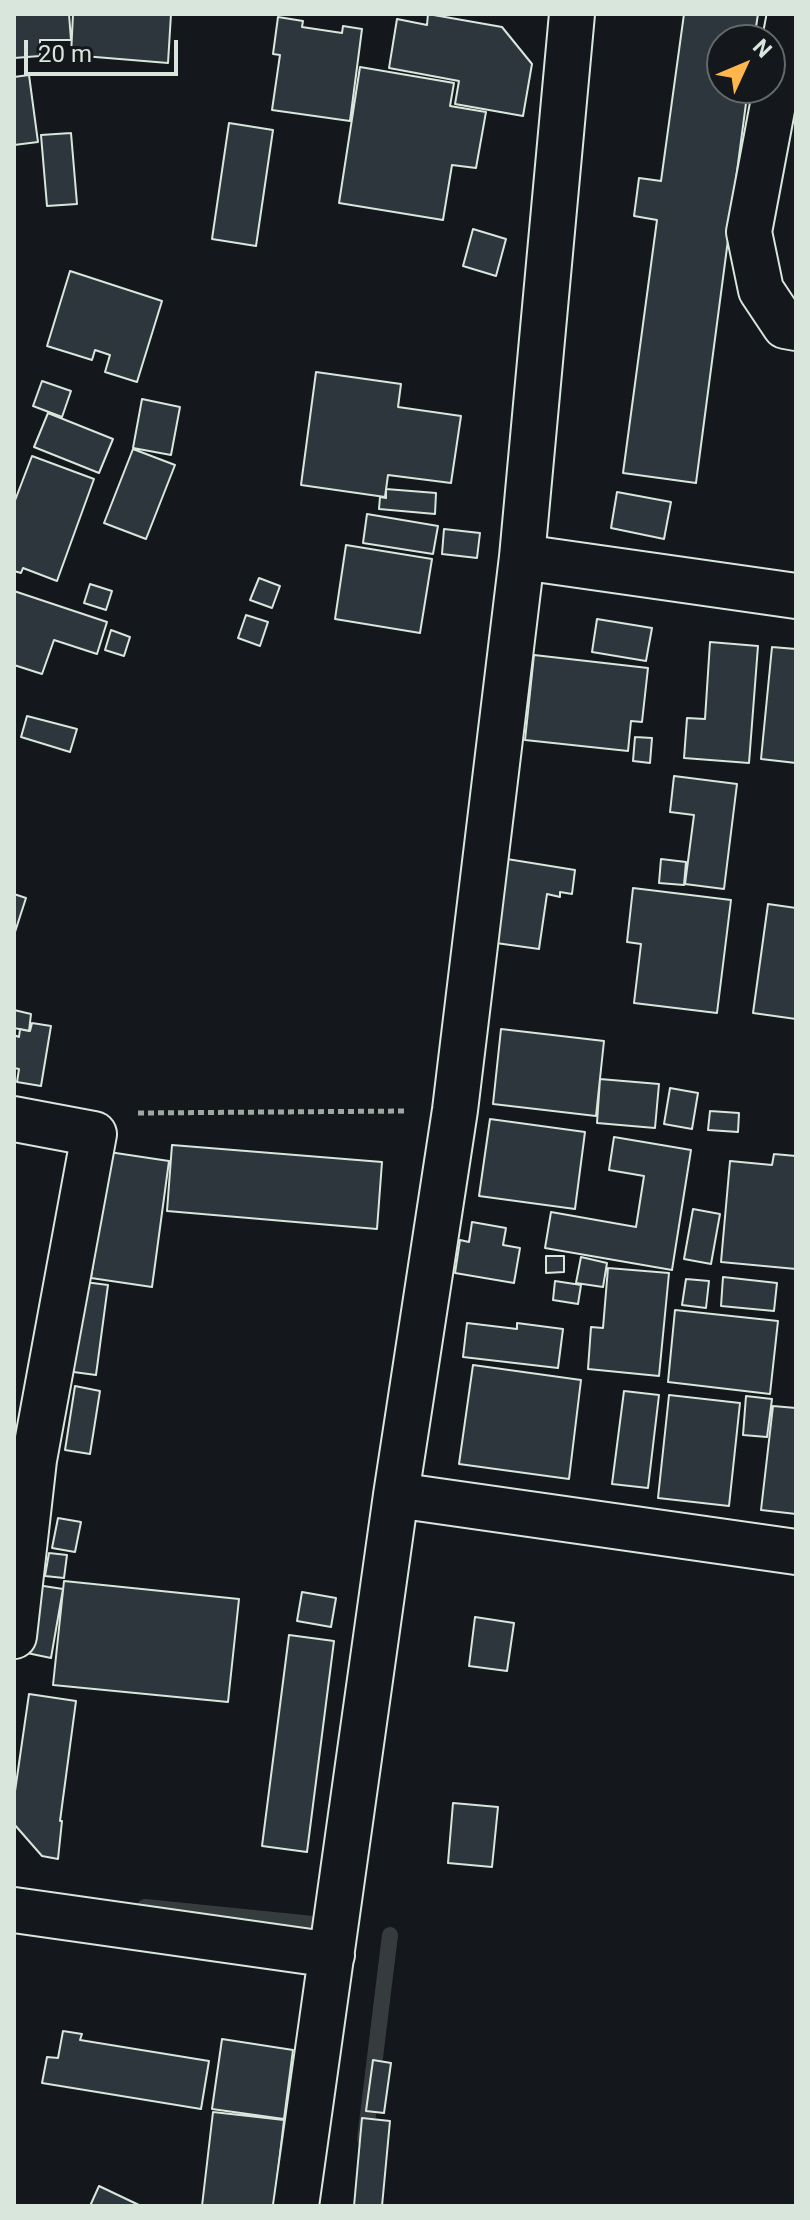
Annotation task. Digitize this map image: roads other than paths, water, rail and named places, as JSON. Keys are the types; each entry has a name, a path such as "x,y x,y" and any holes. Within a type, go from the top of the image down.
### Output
{"street":[{"path":"296,2206 396,1495 455,1110 522,557 572,14 563,14"},
{"path":"790,14 749,232 761,290 785,326 796,328"},
{"path":"522,557 796,596"},
{"path":"14,1119 94,1134 34,1460 14,1636"},
{"path":"396,1495 796,1552"},
{"path":"14,1910 332,1955"}],"waterway":[{"path":"145,1907 333,1926"},
{"path":"365,2139 390,1935"}]}
